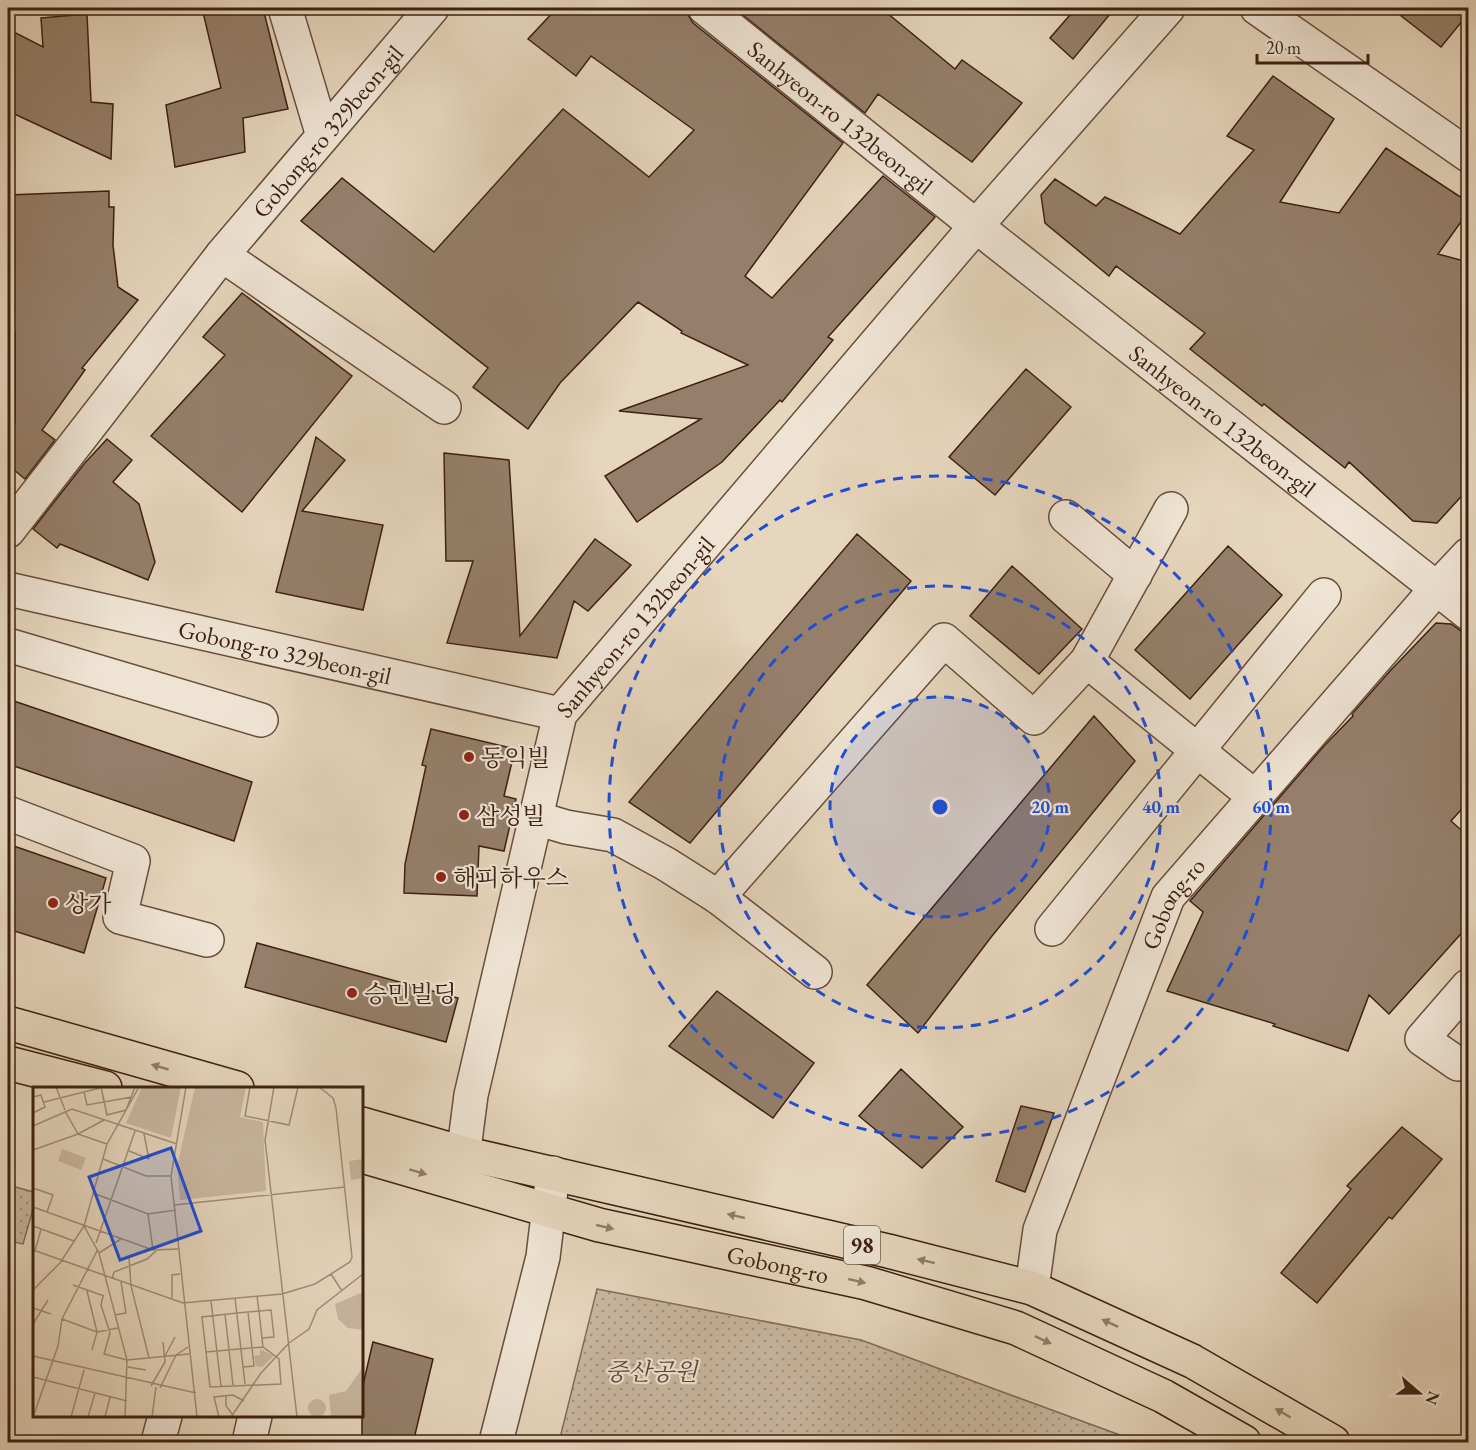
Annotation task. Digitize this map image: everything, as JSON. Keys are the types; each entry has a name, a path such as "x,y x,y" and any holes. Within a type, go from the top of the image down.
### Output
{"main road":[{"path":"8,1023 230,1087"},
{"path":"8,1063 98,1087"},
{"name":"Gobong-ro","path":"363,1124 463,1153 888,1251 1032,1288 1192,1361 1334,1443"},
{"name":"Gobong-ro","path":"363,1156 599,1225 866,1283 1016,1328 1163,1396 1244,1443"}],"street":[{"path":"285,8 323,136"},
{"name":"Gobong-ro 329beon-gil","path":"8,531 222,255 432,8"},
{"name":"Sanhyeon-ro 132beon-gil","path":"705,8 976,226 1468,613"},
{"path":"976,226 1168,8"},
{"path":"1257,8 1468,155"},
{"name":"Sanhyeon-ro 132beon-gil","path":"460,1185 471,1095 560,714 976,226"},
{"path":"222,255 444,407"},
{"path":"718,897 944,640 1034,718 1087,661 1171,509"},
{"path":"1066,517 1135,575"},
{"name":"Gobong-ro","path":"1032,1288 1040,1230 1168,897 1468,555"},
{"name":"Gobong-ro 329beon-gil","path":"8,590 560,714"},
{"path":"1052,929 1324,595"},
{"path":"8,645 261,720"},
{"path":"1087,661 1255,797"},
{"path":"8,813 134,861 120,917 207,940"},
{"path":"536,818 566,827 613,835 666,864 718,897 815,972"},
{"path":"1468,986 1422,1039 1458,1064 1468,1061"},
{"path":"496,1443 543,1257 553,1173"},
{"path":"158,1443 165,1417"},
{"path":"249,1443 255,1417"}],"green space":[{"path":"8,1185 33,1192 33,1209 23,1244 8,1241"},
{"name":"중산공원","path":"597,1289 861,1340 1139,1442 559,1442"}],"building":[{"path":"202,8 263,8 288,109 243,118 245,152 175,167 166,105 221,88"},
{"path":"557,8 687,8 693,23 843,143 745,276 772,298 883,176 935,217 828,337 833,340 782,402 780,400 722,462 637,522 605,476 701,419 619,411 748,365 681,333 682,331 638,302 560,383 528,429 473,387 488,368 301,221 342,178 434,252 563,109 649,177 694,130 591,56 576,76 528,39"},
{"path":"734,8 881,8 955,69 962,60 1022,103 972,162 878,94 865,113"},
{"path":"1076,8 1115,8 1073,59 1050,38"},
{"path":"1391,8 1468,8 1468,14 1441,47"},
{"path":"87,14 91,102 113,104 111,159 8,111 8,29 43,47 41,18"},
{"path":"1273,76 1334,119 1280,202 1339,213 1386,148 1468,202 1468,212 1438,254 1468,262 1468,489 1437,523 1413,521 1349,462 1345,468 1264,404 1262,406 1190,349 1205,333 1116,266 1109,276 1045,223 1041,195 1055,179 1096,206 1105,197 1180,234 1254,150 1227,136"},
{"path":"109,191 109,207 114,207 113,245 118,287 138,300 82,368 85,370 42,430 55,440 25,479 8,465 8,423 15,422 15,333 8,333 8,195"},
{"path":"242,293 352,376 242,512 151,436 225,355 203,337"},
{"path":"1026,369 1071,407 995,495 949,457"},
{"path":"316,437 345,460 302,511 383,525 363,610 276,592"},
{"path":"107,439 132,460 113,482 139,504 155,562 148,580 60,544 57,548 33,529 84,464"},
{"path":"444,453 509,460 520,636 595,539 631,565 588,611 574,601 557,658 447,643 473,561 446,561"},
{"path":"857,534 911,581 690,843 629,802"},
{"path":"1228,546 1282,595 1190,699 1135,650"},
{"path":"1012,566 1082,629 1039,674 970,616"},
{"path":"1436,623 1451,624 1468,636 1468,802 1451,821 1468,836 1468,926 1389,1014 1369,995 1348,1051 1273,1026 1275,1024 1167,991 1203,912 1190,901 1390,671"},
{"path":"8,699 252,782 234,841 8,764"},
{"path":"1094,716 1135,761 992,936 918,1033 867,985"},
{"path":"431,729 515,749 504,796 516,799 504,851 479,846 477,896 404,893 405,864 426,766 422,765"},
{"name":"상가","path":"8,844 106,878 84,953 8,929"},
{"name":"승민빌딩","path":"257,943 458,998 446,1042 245,987"},
{"path":"717,991 814,1063 773,1118 669,1046"},
{"path":"901,1069 963,1127 922,1168 859,1116"},
{"path":"1021,1106 1054,1113 1025,1192 996,1181"},
{"path":"1402,1127 1442,1159 1392,1219 1389,1217 1317,1303 1281,1273 1351,1189 1347,1186"},
{"path":"373,1342 433,1359 413,1443 362,1443 363,1385"}],"place":[{"name":"동익빌","path":"469,757"},
{"name":"삼성빌","path":"464,815"},
{"name":"해피하우스","path":"441,877"},
{"name":"상가","path":"53,903"},
{"name":"승민빌딩","path":"352,993"}]}
